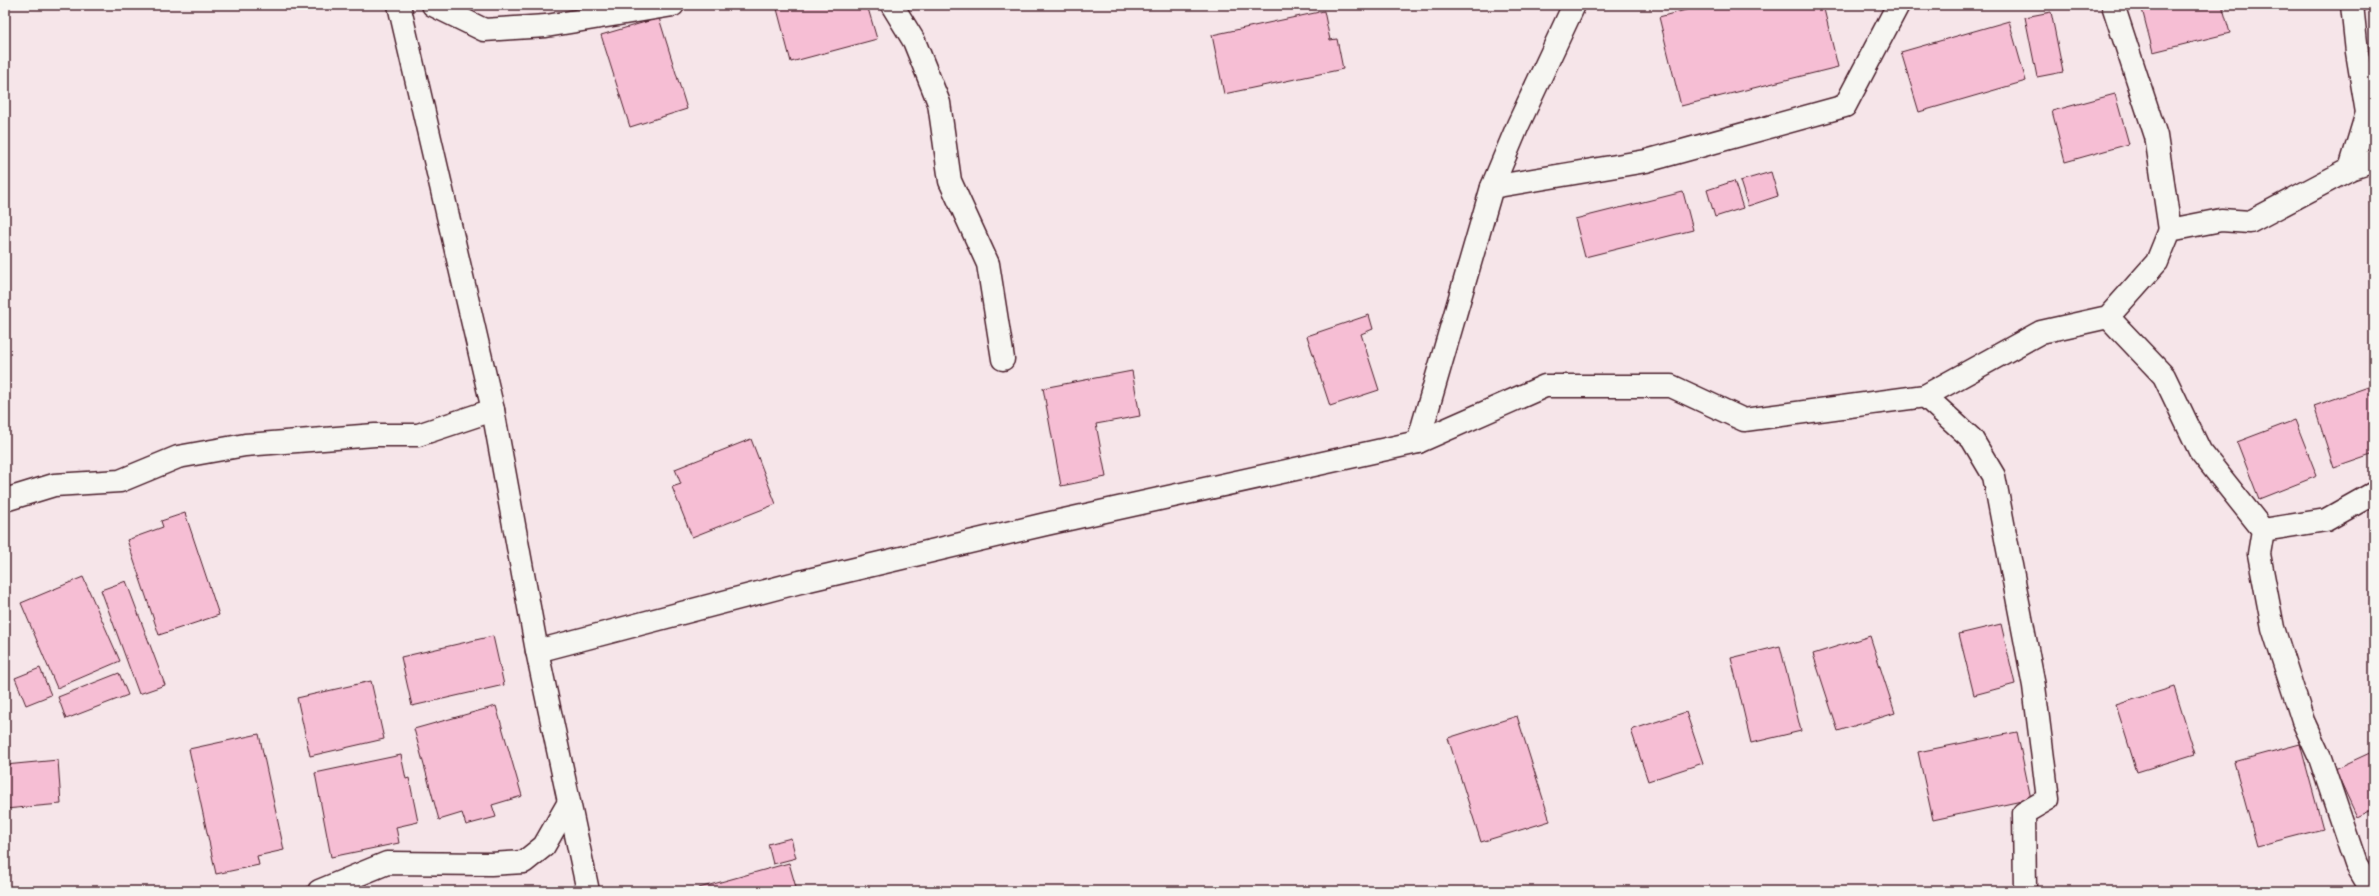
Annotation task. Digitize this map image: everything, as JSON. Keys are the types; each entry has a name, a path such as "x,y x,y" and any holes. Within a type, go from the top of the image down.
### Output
{"street":[{"path":"399,5 493,410 537,651 568,804 588,891"},
{"path":"432,5 484,30 546,26 673,5"},
{"path":"892,5 914,41 939,103 950,181 988,264 1003,359"},
{"path":"1418,442 1492,187 1518,125 1574,5"},
{"path":"1492,187 1646,161 1845,106 1898,5"},
{"path":"537,651 800,582 1046,524 1418,442 1545,386 1671,386 1744,420 1924,396 2041,332 2108,317 2157,262 2170,230 2156,136 2113,5"},
{"path":"2350,169 2367,113 2357,52 2352,5"},
{"path":"2170,230 2221,220 2250,222 2350,169 2374,161"},
{"path":"2108,317 2164,376 2200,451 2263,530 2259,554 2273,628 2303,721 2320,758 2356,864 2372,891"},
{"path":"1924,396 1972,439 1994,476 2034,686 2048,799 2024,813 2025,891"},
{"path":"5,500 54,485 120,481 185,456 245,445 375,435 418,435 493,410"},
{"path":"2263,530 2326,520 2374,493"},
{"path":"319,891 387,863 491,864 524,862 544,846 568,804"}],"building":[{"path":"776,5 867,5 877,39 791,62"},
{"path":"1705,5 1823,5 1838,67 1681,106 1659,17"},
{"path":"2141,5 2222,5 2230,33 2153,52"},
{"path":"1324,11 1330,40 1337,39 1343,69 1224,94 1212,35"},
{"path":"2051,12 2063,72 2037,77 2025,17"},
{"path":"659,18 687,109 630,127 601,35"},
{"path":"2009,21 2026,81 1919,112 1901,52"},
{"path":"2115,94 2129,144 2065,162 2052,111"},
{"path":"1771,172 1778,196 1748,206 1740,181"},
{"path":"1734,181 1743,208 1715,217 1707,190"},
{"path":"1683,192 1693,230 1585,257 1575,219"},
{"path":"1369,315 1373,329 1361,334 1379,390 1330,406 1307,336"},
{"path":"1132,371 1140,416 1096,424 1106,477 1061,486 1043,388"},
{"path":"2374,385 2374,454 2334,468 2314,406"},
{"path":"2295,420 2317,476 2259,499 2237,442"},
{"path":"751,439 776,504 692,537 672,487 681,484 675,469"},
{"path":"185,513 219,615 159,635 127,540 163,527 161,521"},
{"path":"83,577 120,661 57,688 21,603"},
{"path":"126,581 165,685 139,694 101,590"},
{"path":"2001,624 2015,684 1974,695 1959,634"},
{"path":"493,636 504,685 412,706 401,657"},
{"path":"1870,636 1895,713 1838,731 1813,654"},
{"path":"1780,646 1801,731 1751,743 1731,658"},
{"path":"40,668 51,695 26,705 15,678"},
{"path":"119,673 128,695 66,719 58,697"},
{"path":"371,681 384,739 310,756 297,698"},
{"path":"2174,687 2195,754 2137,772 2116,705"},
{"path":"496,706 522,796 492,805 496,817 466,825 462,813 439,820 414,729"},
{"path":"1686,712 1703,763 1648,781 1631,730"},
{"path":"1517,716 1550,821 1481,842 1448,738"},
{"path":"2017,732 2031,799 1933,820 1918,752"},
{"path":"259,734 284,850 257,856 259,865 216,874 189,749"},
{"path":"2300,744 2323,829 2257,846 2234,762"},
{"path":"2374,751 2374,809 2357,817 2335,769"},
{"path":"401,755 406,779 409,778 418,822 396,827 399,843 331,857 315,773"},
{"path":"58,760 61,804 5,809 5,765"},
{"path":"791,838 796,858 773,864 768,844"},
{"path":"789,863 797,891 699,891 699,888"}]}
